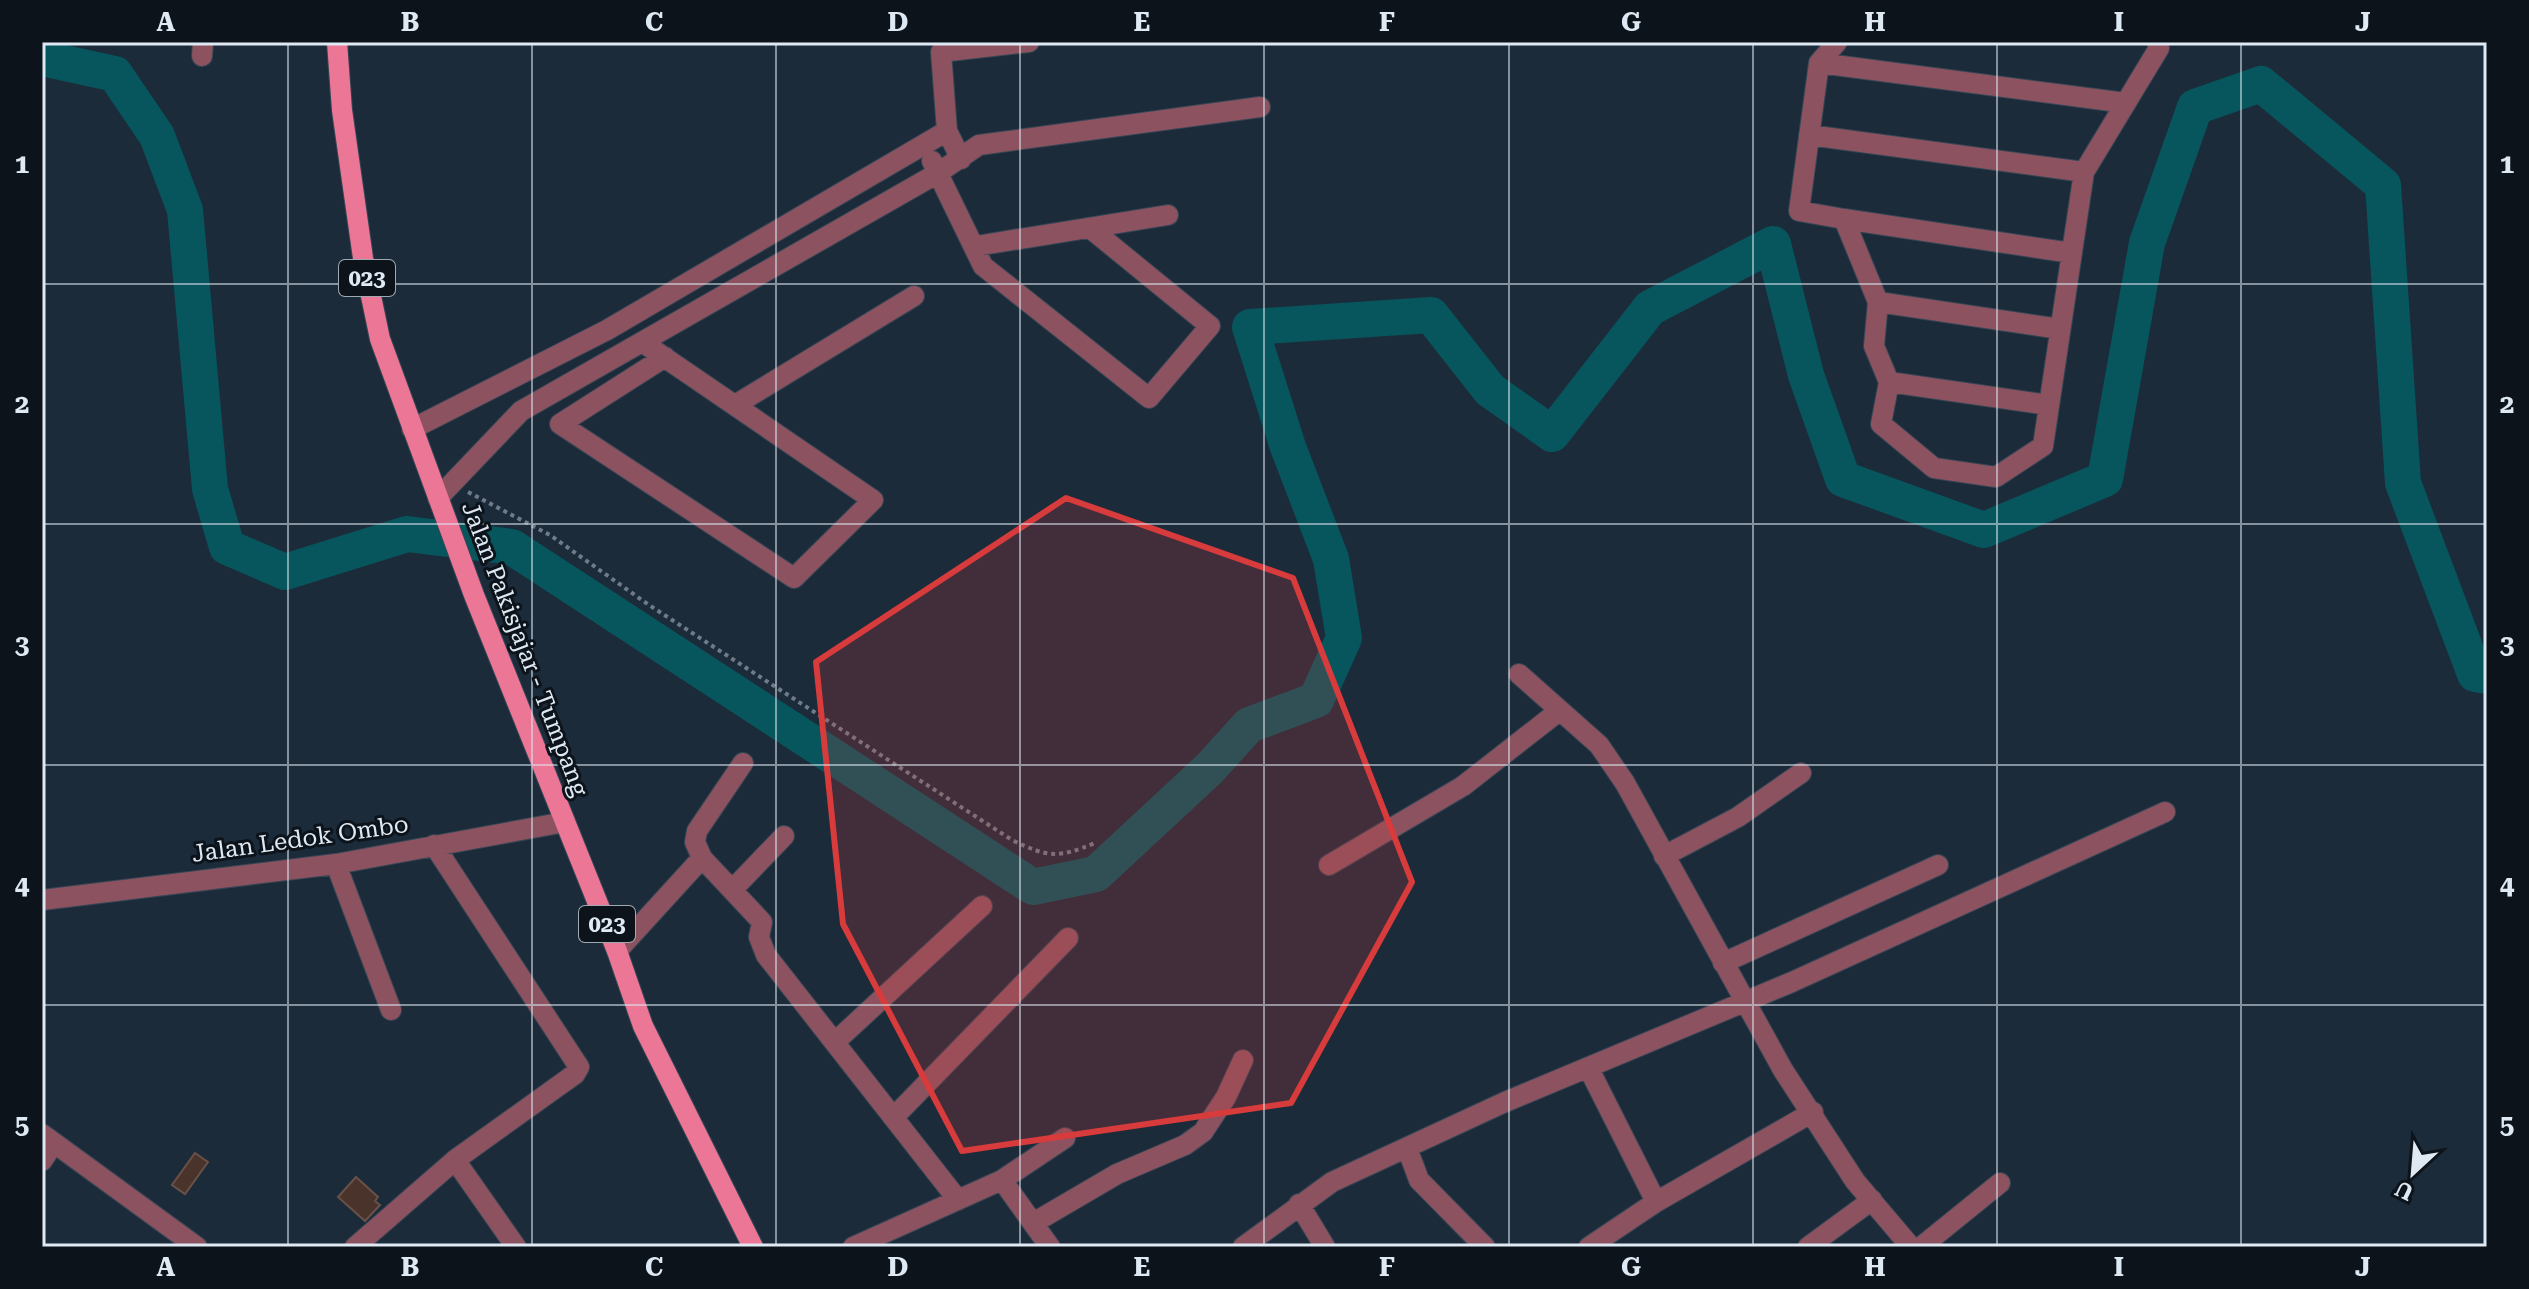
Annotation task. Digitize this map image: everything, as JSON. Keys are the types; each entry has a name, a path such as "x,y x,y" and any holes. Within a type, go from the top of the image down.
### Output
{"main road":[{"name":"Jalan Pakisjajar - Tumpang","path":"337,42 342,110 370,295 379,334 474,595 617,951 643,1026 753,1247"}],"street":[{"path":"961,159 947,131 946,47 1029,42"},
{"path":"1837,42 1819,63 1799,211 2072,253"},
{"path":"1844,219 1878,302 1874,346 1889,382 1881,424 1934,468 1996,477 2043,446 2084,172 2164,44"},
{"path":"1819,63 2126,103"},
{"path":"437,494 521,411 938,173 979,145 1260,107"},
{"path":"412,429 607,330 851,190 947,131"},
{"path":"1809,135 2084,172"},
{"path":"924,146 976,246 983,266 1149,398 1210,326 1090,228"},
{"path":"851,190 865,214"},
{"path":"976,246 1168,215"},
{"path":"724,264 737,287"},
{"path":"735,405 914,296"},
{"path":"1878,302 2060,329"},
{"path":"607,330 620,354"},
{"path":"642,342 665,357 873,500 794,578 560,424 665,357"},
{"path":"505,382 521,411"},
{"path":"1889,382 2049,405"},
{"path":"1519,674 1599,745 1625,783 1783,1070 1855,1181 1911,1247"},
{"path":"1329,865 1463,786 1559,711"},
{"path":"743,763 697,831 695,842 702,858 734,888 762,922 759,937 766,955 958,1200"},
{"path":"1664,856 1738,817 1801,773"},
{"path":"1243,1247 1332,1182 1744,1003 2165,812"},
{"name":"Jalan Ledok Ombo","path":"42,900 336,864 565,822"},
{"path":"734,888 784,836"},
{"path":"355,1247 455,1160 575,1074 579,1067 434,845"},
{"path":"617,951 702,858"},
{"path":"336,864 391,1010"},
{"path":"1723,963 1938,865"},
{"path":"835,1042 982,906"},
{"path":"894,1117 1068,938"},
{"path":"1035,1222 1117,1174 1185,1145 1203,1132 1226,1097 1243,1060"},
{"path":"1589,1069 1656,1202"},
{"path":"1589,1247 1656,1202 1813,1112"},
{"path":"853,1247 1002,1180 1065,1138"},
{"path":"42,1161 48,1139 197,1247"},
{"path":"1407,1148 1425,1188 1485,1247"},
{"path":"455,1160 516,1247"},
{"path":"1002,1180 1050,1247"},
{"path":"1921,1247 2000,1183"},
{"path":"1808,1247 1872,1200"},
{"path":"1299,1204 1325,1247"}],"path":[{"path":"437,494 472,494 550,535 649,605 1012,840 1051,855 1066,855 1095,843"}],"highlighted area":[{"path":"1066,498 1293,578 1412,882 1291,1103 962,1151 843,924 816,662"}],"building":[{"path":"195,1153 208,1162 185,1194 172,1185"},
{"path":"356,1177 378,1197 375,1201 380,1205 365,1221 338,1197"}],"waterway":[{"path":"42,58 115,74 157,136 185,210 210,489 227,547 285,572 407,534 512,547 1033,887 1096,874 1209,769 1249,725 1316,700 1344,638 1331,559 1288,447 1250,327 1431,315 1490,390 1552,434 1650,308 1773,244 1806,375 1843,479 1984,530 2105,479 2147,243 2195,107 2261,84 2383,185 2403,483 2475,674 2487,676"}]}
